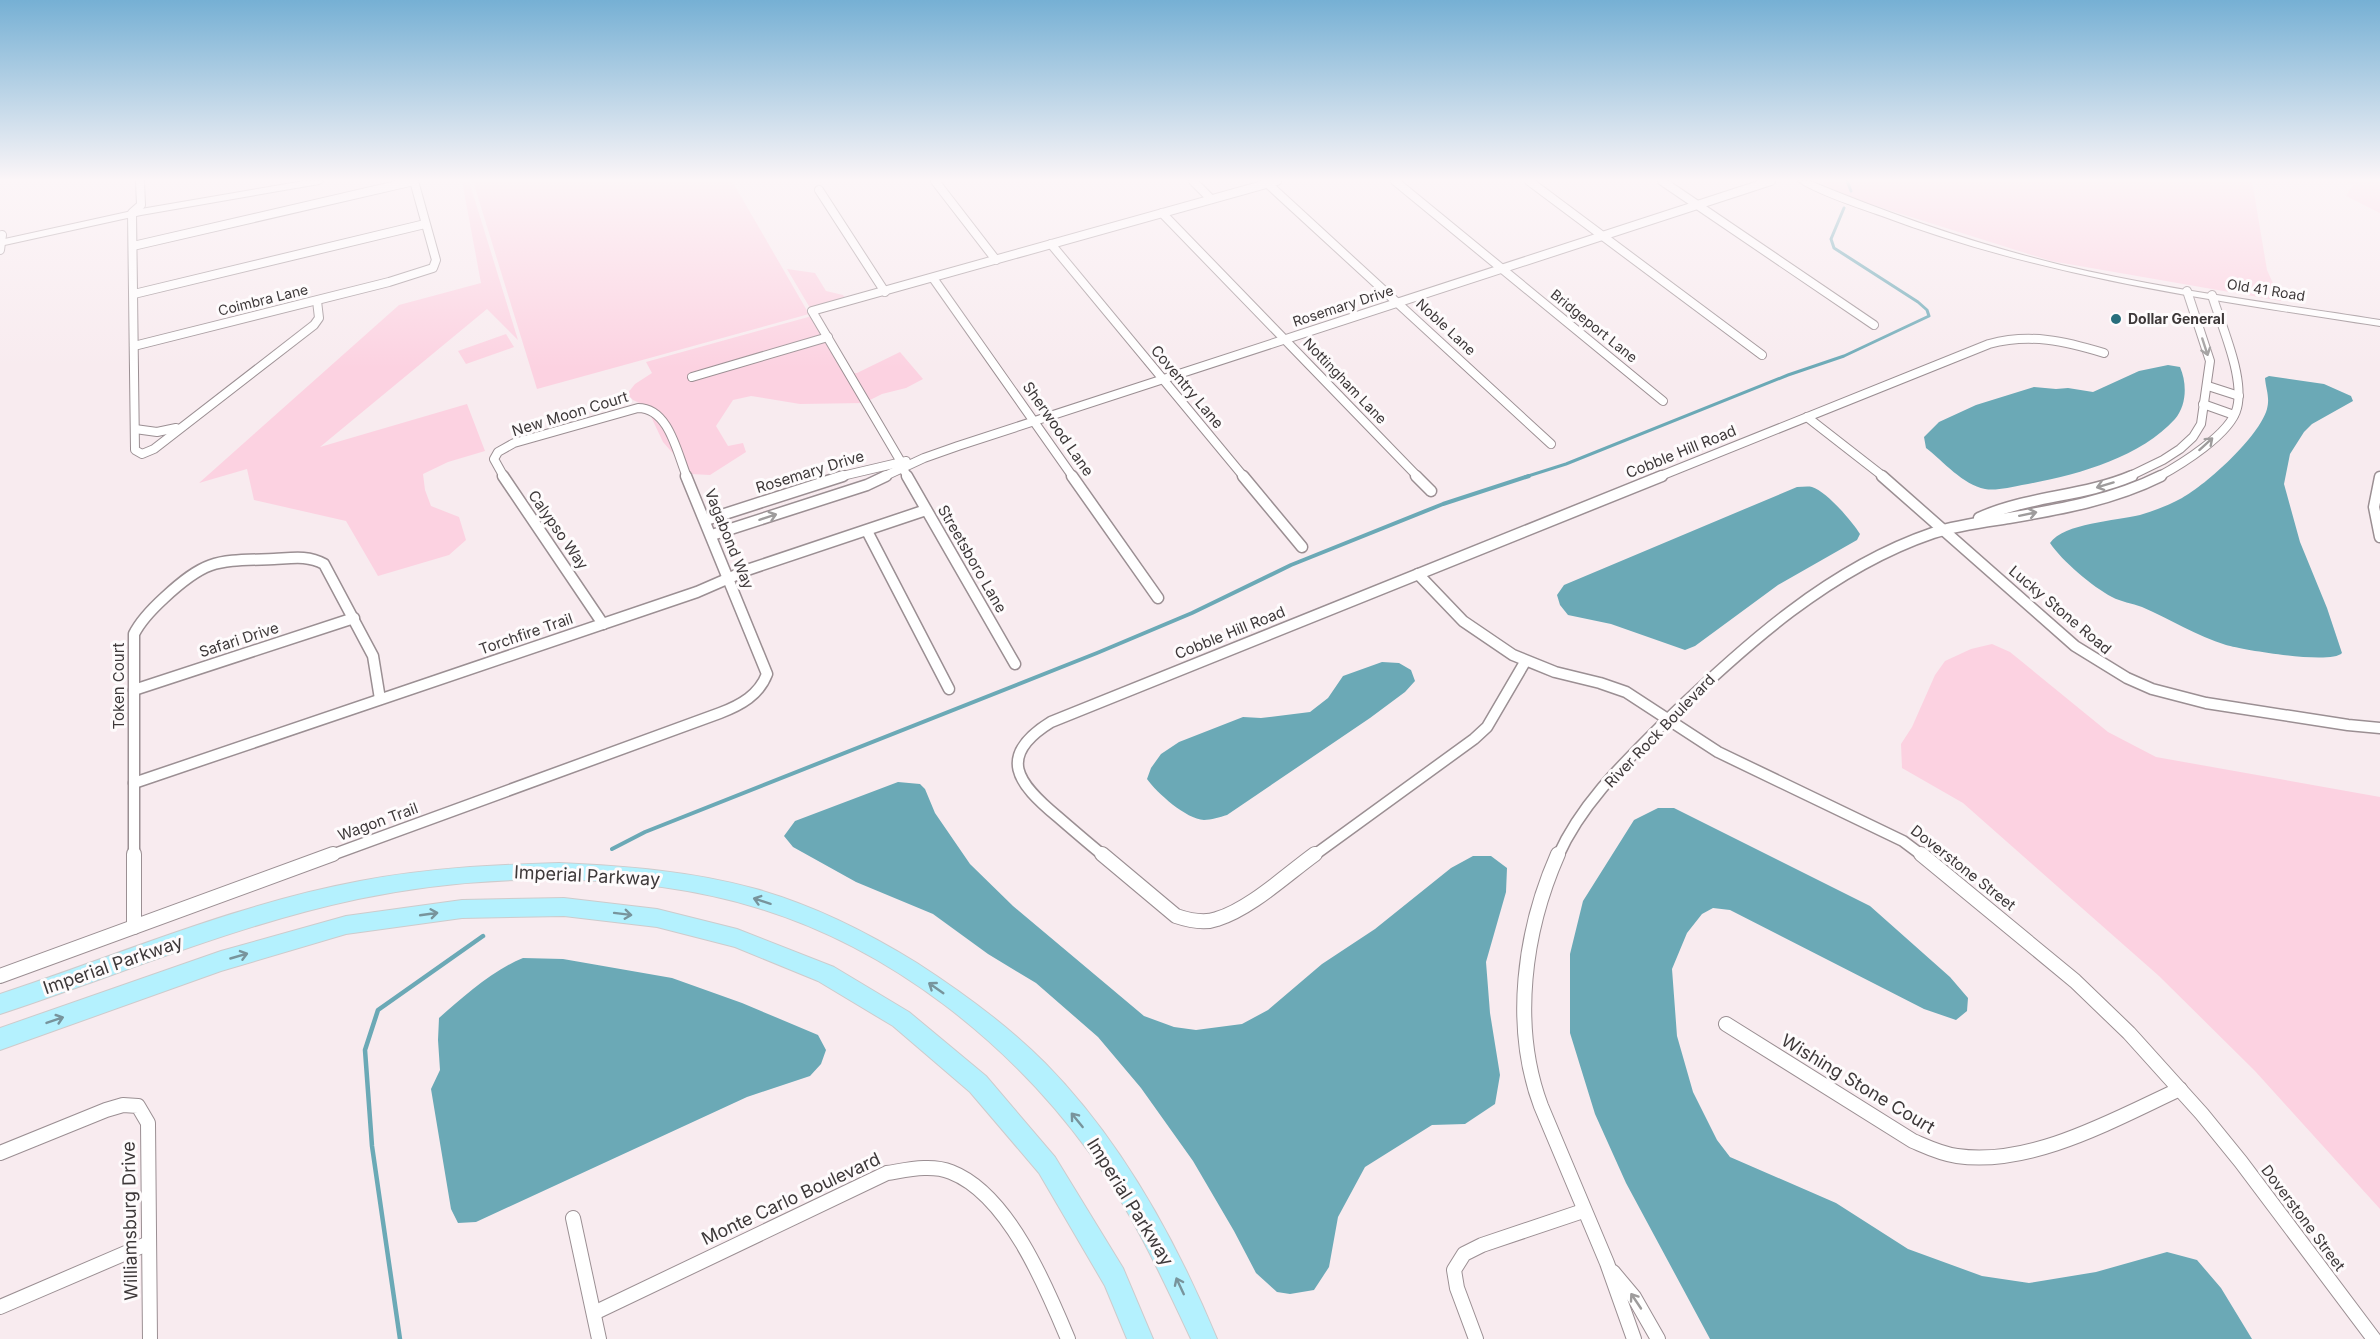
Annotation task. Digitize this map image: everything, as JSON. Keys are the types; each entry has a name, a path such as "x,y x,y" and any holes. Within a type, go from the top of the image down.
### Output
{"main road":[{"name":"Imperial Parkway","path":"0,1004 184,940 301,903 403,882 501,872 606,873 688,883 751,898 812,918 893,958 972,1013 1045,1080 1106,1156 1170,1265 1204,1339"},
{"name":"Imperial Parkway","path":"0,1039 221,961 346,925 451,911 564,907 657,918 737,938 825,974 901,1019 978,1084 1047,1165 1114,1277 1140,1339"}],"street":[{"path":"144,243 133,246 135,450 142,454 154,449 314,325 319,312 317,301"},
{"path":"134,294 344,243"},
{"name":"Coimbra Lane","path":"134,346 416,275 433,268 436,260 431,243"},
{"path":"854,243 885,292 1051,244"},
{"path":"983,243 996,260"},
{"name":"Nottingham Lane","path":"1192,243 1431,491"},
{"name":"Noble Lane","path":"1335,243 1551,444"},
{"name":"Bridgeport Lane","path":"1472,243 1664,401"},
{"name":"Rosemary Drive","path":"712,535 867,485 902,466 924,458 1579,243"},
{"path":"1613,243 1762,355"},
{"path":"1754,243 1874,325"},
{"name":"Old 41 Road","path":"1972,243 2094,275 2380,323"},
{"name":"Coventry Lane","path":"1051,244 1302,547"},
{"name":"Sherwood Lane","path":"933,278 1036,421 1158,598"},
{"name":"River Rock Boulevard","path":"1634,1339 1609,1267 1564,1167 1533,1075 1525,1030 1526,974 1533,928 1545,880 1579,817 1634,753 1734,656 1823,590 1875,559 1996,510 2083,492 2149,469 2192,436 2201,424 2210,362 2187,291"},
{"name":"Streetsboro Lane","path":"885,292 812,311 1016,664"},
{"name":"River Rock Boulevard","path":"1970,522 2013,517 2105,499 2132,490 2157,480 2184,463 2232,420 2239,406 2239,389 2212,296"},
{"name":"Cobble Hill Road","path":"1525,662 1487,727 1474,739 1242,907 1216,920 1190,921 1164,908 1037,800 1020,780 1017,771 1019,752 1030,735 1051,722 1977,348 2010,338 2032,336 2056,338 2104,354"},
{"path":"692,377 828,337"},
{"path":"2208,386 2239,396"},
{"path":"2203,404 2234,415"},
{"name":"New Moon Court","path":"498,452 514,443 595,419 638,408 650,408"},
{"name":"Vagabond Way","path":"650,408 663,417 706,520 767,674 762,687"},
{"name":"Lucky Stone Road","path":"1807,417 1863,459 2097,663 2144,688 2182,699 2380,728"},
{"path":"135,429 157,432 184,425"},
{"name":"Calypso Way","path":"498,452 494,459 496,466 603,624"},
{"name":"Rosemary Drive","path":"706,520 852,473 902,466"},
{"path":"2380,477 2375,488 2373,507 2380,537"},
{"name":"Torchfire Trail","path":"134,783 603,624 730,580 750,569 926,510"},
{"path":"867,531 949,689"},
{"name":"Token Court","path":"134,927 134,634 138,624 183,581 206,566 218,562 306,557 317,559 324,564 373,656 380,699"},
{"name":"Doverstone Street","path":"1418,574 1446,607 1469,628 1525,662 1614,686 1670,719 1718,752 1889,833 1918,851 2075,981 2129,1033 2241,1162 2374,1339"},
{"name":"Safari Drive","path":"134,690 354,618"},
{"name":"Wagon Trail","path":"0,976 740,705 762,687"},
{"name":"Wishing Stone Court","path":"1726,1024 1913,1142 1940,1153 1966,1157 2016,1153 2078,1136 2180,1089"},
{"name":"Williamsburg Drive","path":"0,1153 106,1110 123,1105 138,1106 148,1123 150,1339"},
{"name":"Monte Carlo Boulevard","path":"594,1313 887,1173 932,1168 951,1172 966,1179 980,1188 993,1203 1013,1232 1038,1277 1068,1339"},
{"path":"1476,1339 1457,1288 1454,1270 1464,1254 1482,1245 1583,1211"},
{"path":"573,1218 599,1339"},
{"path":"0,1307 149,1243"},
{"name":"River Rock Boulevard","path":"1609,1267 1634,1298 1658,1339"}],"shaded area":[{"path":"474,243 488,243 518,340 487,309 320,447 467,404 485,451 448,462 423,474 425,490 431,506 459,517 466,540 449,555 378,576 346,521 254,500 247,469 199,483 399,305 481,283"},
{"path":"492,243 768,243 809,314 537,389"},
{"path":"1995,243 2263,243 2267,270 2281,301 2051,261"},
{"path":"787,269 815,273 826,291 843,295 847,300 820,311 816,317 844,373 857,373 900,352 923,379 906,388 882,394 864,403 800,404 751,396 733,400 716,426 728,446 743,443 746,452 710,475 691,474 663,442 646,406 633,400 627,394 635,384 652,373 646,362 812,316 813,313"},
{"path":"506,334 514,347 466,364 458,351"},
{"path":"1992,644 2010,652 2108,732 2156,757 2380,797 2380,1209 2255,1071 2159,976 1963,803 1902,768 1901,744 1912,727 1935,675 1945,661 1971,649"}],"water":[{"path":"2168,365 2180,367 2184,380 2184,401 2179,413 2160,433 2143,445 2104,464 2062,477 2004,488 1985,489 1961,478 1926,448 1924,437 1939,422 1976,405 2034,387 2068,388 2093,392 2139,371"},
{"path":"2269,376 2324,384 2351,396 2353,401 2312,424 2304,432 2290,454 2284,484 2300,542 2327,608 2342,653 2335,656 2322,658 2268,653 2215,641 2142,607 2104,593 2070,565 2050,543 2057,536 2078,527 2140,515 2161,508 2182,498 2205,482 2243,446 2262,420 2268,401 2265,378"},
{"path":"1797,487 1812,487 1831,500 1860,534 1857,540 1778,585 1695,646 1685,650 1611,624 1568,615 1560,605 1557,595 1564,585"},
{"path":"1382,662 1399,663 1411,670 1415,681 1405,692 1370,718 1227,815 1213,819 1197,819 1165,798 1147,779 1151,768 1161,754 1179,742 1243,717 1261,718 1310,712 1328,698 1343,676"},
{"path":"898,782 920,784 925,789 935,813 970,864 1013,906 1144,1016 1174,1027 1196,1030 1242,1024 1268,1010 1322,964 1375,929 1451,868 1473,856 1491,856 1507,868 1506,892 1486,962 1490,1013 1500,1075 1495,1104 1465,1124 1432,1125 1365,1167 1338,1217 1329,1267 1314,1290 1290,1294 1277,1292 1256,1273 1193,1161 1141,1088 1098,1037 1036,983 988,954 933,914 856,882 793,847 784,836 795,821"},
{"path":"1658,808 1674,808 1870,906 1950,977 1968,998 1967,1011 1956,1020 1924,1009 1730,910 1713,908 1702,914 1687,933 1672,969 1677,1036 1693,1092 1717,1140 1730,1157 1836,1203 1908,1249 1982,1276 2029,1283 2096,1272 2167,1252 2197,1260 2221,1288 2252,1339 1710,1339 1626,1183 1595,1114 1570,1033 1570,954 1583,901 1634,820"},
{"path":"523,958 563,959 672,978 742,1003 818,1035 826,1050 821,1064 810,1076 747,1097 476,1222 458,1223 451,1209 431,1089 440,1070 439,1018 490,976"}],"waterway":[{"path":"1525,477 1566,464 1788,375 1844,356 1929,316 1927,310 1918,302 1834,248 1832,243"},
{"path":"612,849 645,832 1097,653 1192,613 1291,565 1443,504 1529,476"},
{"path":"400,1339 372,1146 365,1050 378,1010 483,936"}],"place":[{"name":"Dollar General","path":"2116,319"}]}
